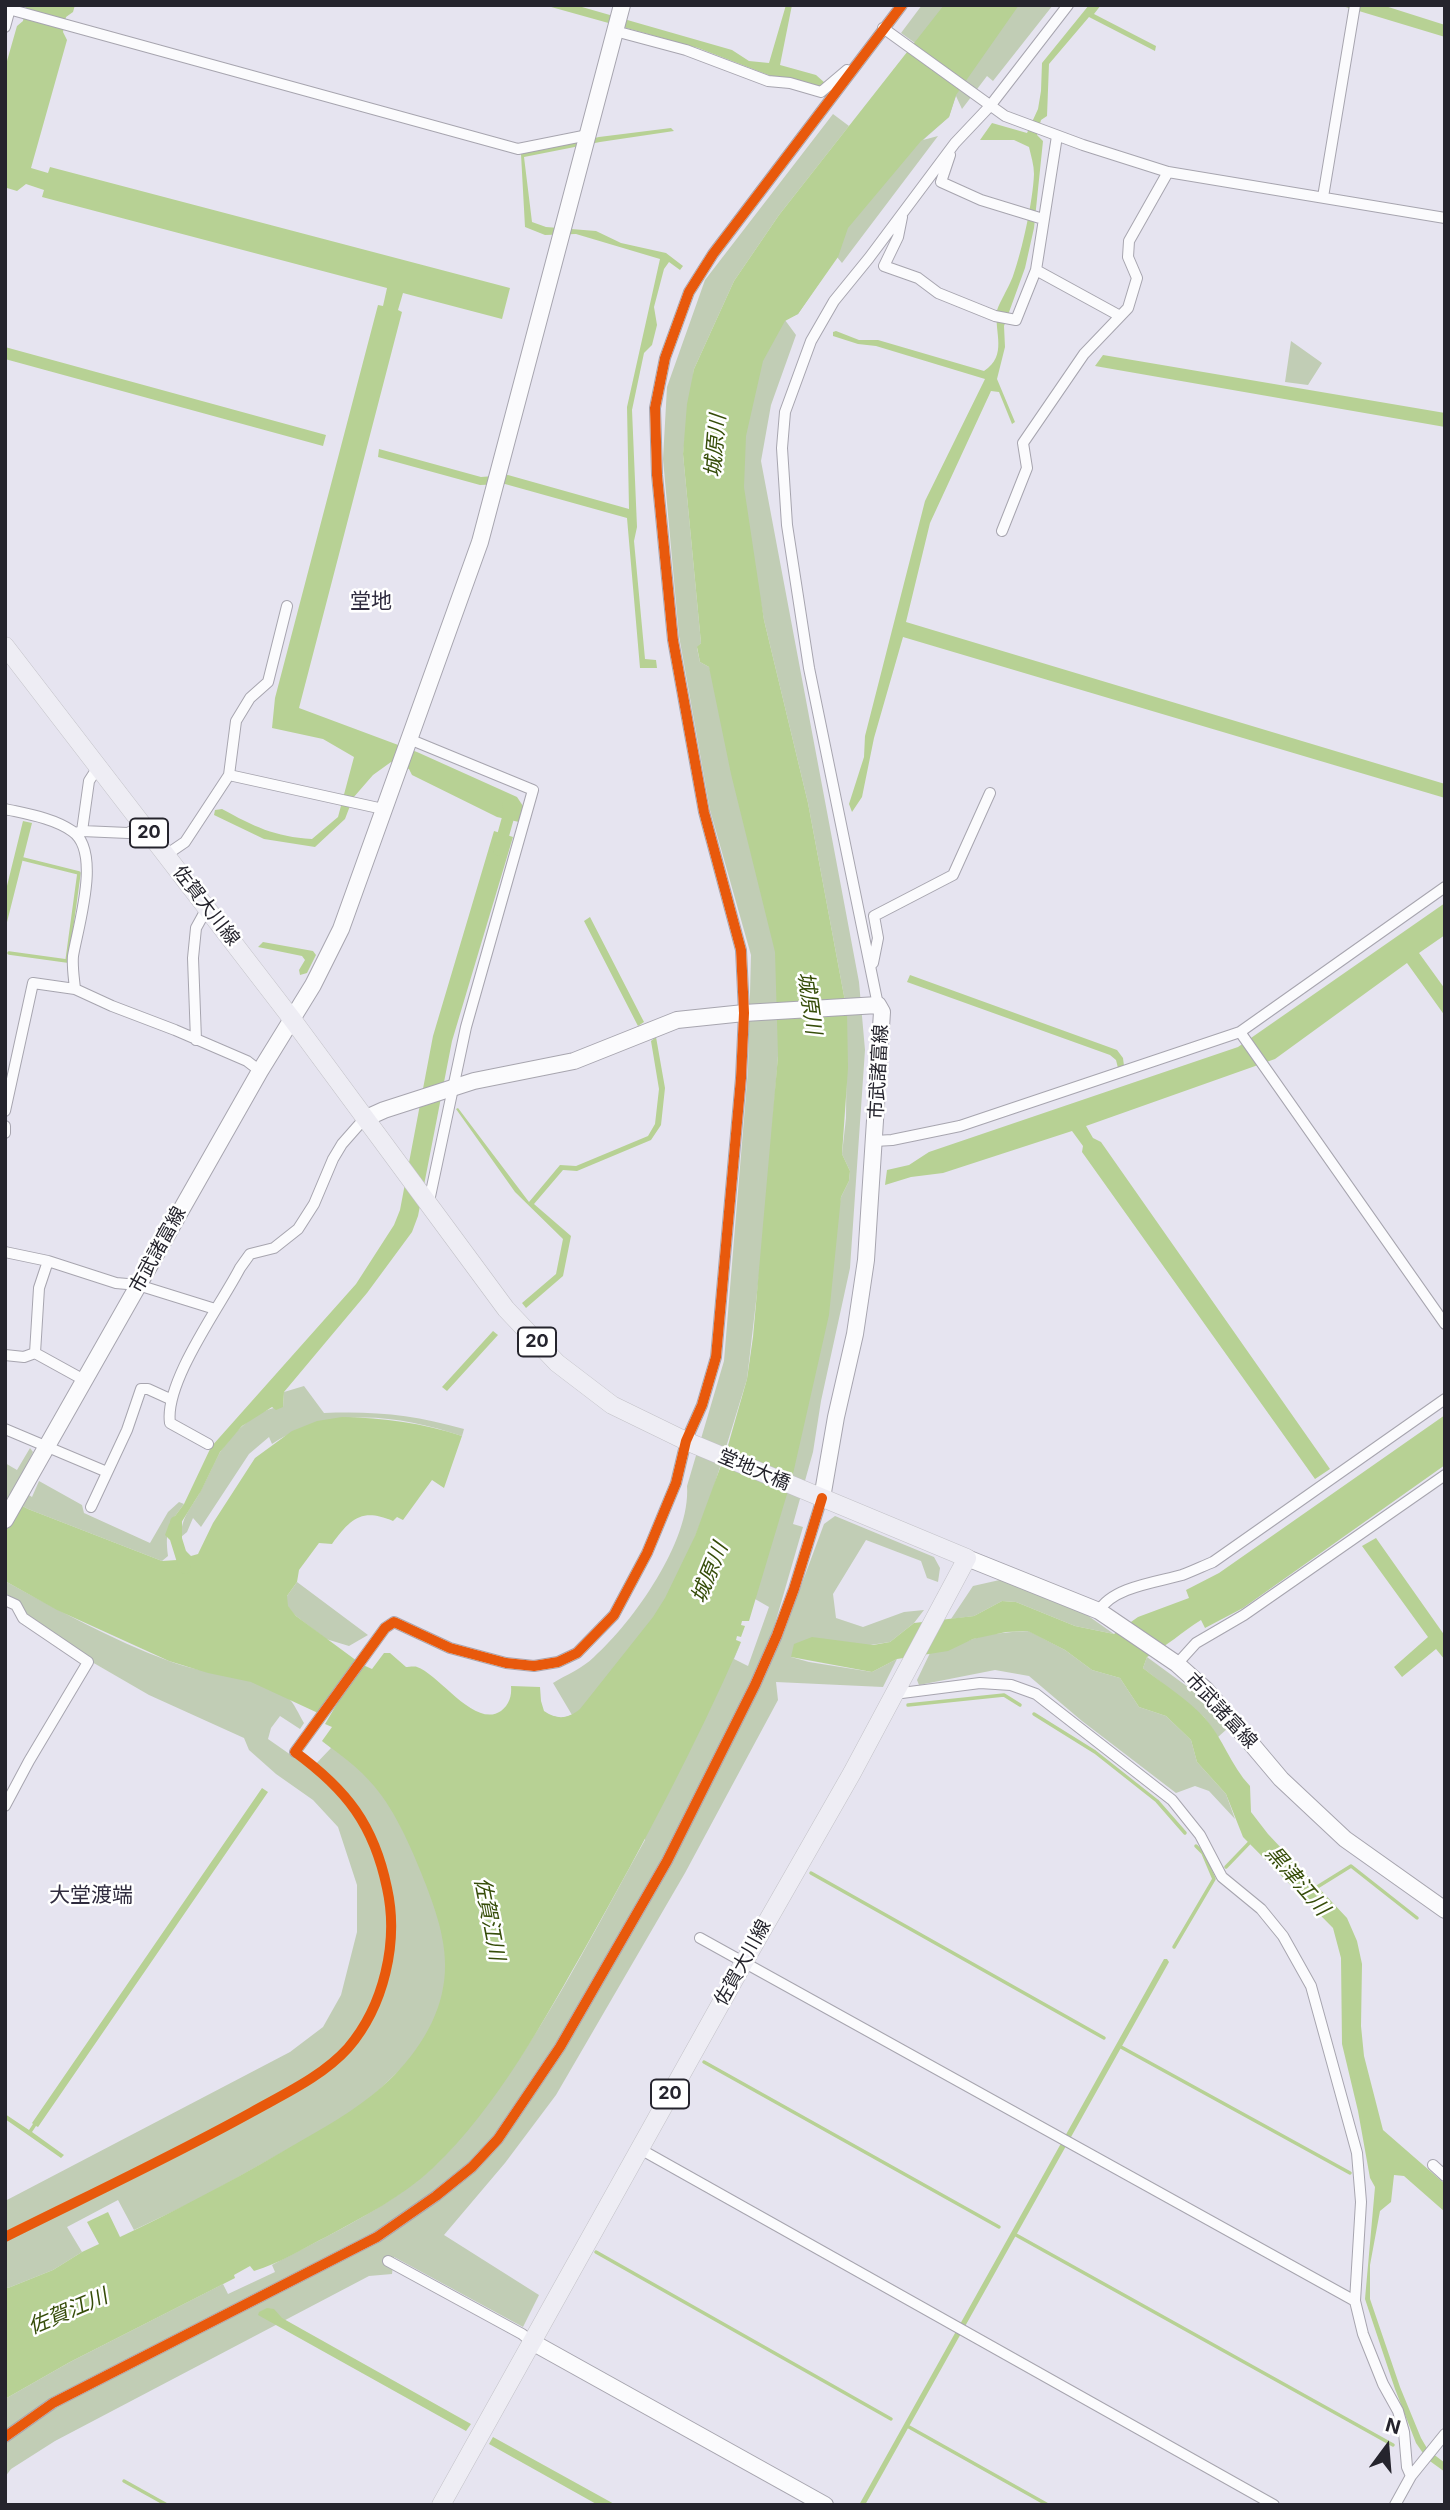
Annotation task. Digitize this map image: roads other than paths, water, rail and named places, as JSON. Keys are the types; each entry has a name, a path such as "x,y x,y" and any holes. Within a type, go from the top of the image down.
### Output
{"main road":[{"name":"市武諸富線","path":"5,1520 260,1071 313,985 341,929 480,542 618,19"},
{"name":"佐賀大川線","path":"5,646 292,1019 427,1204"},
{"name":"市武諸富線","path":"364,1119 474,1081 574,1062 677,1020 875,1005 882,1012 866,1260 855,1334 836,1417 822,1498"},
{"name":"20","path":"427,1204 506,1309 557,1363 612,1405 686,1441"},
{"name":"堂地大橋","path":"686,1441 822,1498"},
{"name":"20","path":"822,1498 967,1558"},
{"name":"市武諸富線","path":"967,1558 1105,1615 1170,1659 1206,1690 1281,1779 1345,1839 1445,1910"},
{"name":"佐賀大川線","path":"441,2505 852,1773 967,1558"},
{"path":"532,2343 825,2505"}],"street":[{"path":"875,1005 871,969 809,668 787,525 782,448 785,412 811,341 834,302 955,143 1068,5"},
{"path":"295,1752 385,1628 394,1622 450,1648 506,1663 534,1665 558,1662 577,1653 614,1615 626,1596 676,1483 686,1441 702,1405 716,1357 744,1013 741,950 704,812 673,640 657,475 655,408 665,358 690,292 713,254 886,30 901,6"},
{"path":"5,27 11,9 518,149 587,140"},
{"path":"1323,197 1354,10"},
{"path":"618,19 686,50 768,81 790,83 821,92 842,76 857,58 868,53"},
{"path":"886,30 1005,116 1057,136 1168,172 1445,218"},
{"path":"904,212 898,237 884,266 918,278 938,293 995,316 1016,320 1036,270 1041,218 1057,136"},
{"path":"955,143 941,182 981,200 1041,218"},
{"path":"1002,531 1027,468 1023,443 1084,354 1128,308 1137,278 1128,257 1129,241 1168,172"},
{"path":"1036,270 1120,316"},
{"path":"166,855 185,842 229,775 236,721 250,698 268,681 287,606"},
{"path":"408,742 533,790 466,1027 427,1204"},
{"path":"75,989 73,960 88,866 78,832 89,781 98,766"},
{"path":"229,775 383,810"},
{"path":"871,969 877,939 874,916 953,875 990,793"},
{"path":"5,809 55,822 78,832 128,833 143,825"},
{"path":"875,1141 960,1126 1242,1035 1445,887"},
{"path":"196,1040 192,958 196,928 207,908"},
{"path":"5,1111 33,983 75,989 247,1061 260,1071"},
{"path":"1242,1035 1445,1324"},
{"path":"208,1444 170,1423 170,1399 215,1309 250,1254 274,1248 298,1229 314,1204 342,1144 364,1119"},
{"path":"5,1126 5,1133"},
{"path":"5,1252 48,1261 116,1283 138,1285 215,1309"},
{"path":"35,1353 39,1288 48,1261"},
{"path":"5,1355 24,1357 35,1353 85,1380"},
{"path":"91,1507 127,1430 141,1389 148,1389 170,1399"},
{"path":"1105,1615 1104,1601 1148,1582 1182,1575 1213,1562 1445,1399"},
{"path":"5,1429 107,1472"},
{"path":"1170,1659 1244,1615 1445,1475"},
{"path":"5,2437 53,2403 377,2237 472,2167 498,2139 560,2047 673,1849 777,1635 822,1498"},
{"path":"5,1600 16,1605 23,1618 88,1662 29,1760 5,1806"},
{"path":"897,1688 1011,1685 1036,1694 1172,1800 1200,1835 1222,1877 1261,1909 1283,1936 1311,1986 1357,2153 1361,2202 1355,2301 1363,2334 1383,2384 1398,2411 1411,2476"},
{"path":"700,1938 1355,2301"},
{"path":"640,2149 1275,2505"},
{"path":"1433,2165 1445,2176"},
{"path":"388,2262 522,2334 532,2343"},
{"path":"1395,2505 1411,2476 1442,2438"}],"water":[{"path":"26,5 75,5 73,12 66,17 63,32 67,40 31,168 48,173 50,167 510,288 502,319 403,293 398,310 402,312 299,708 417,752 517,797 523,806 519,822 497,817 391,762 373,775 353,798 345,819 315,847 264,839 214,815 215,810 222,809 265,830 312,839 338,817 354,757 323,739 272,728 275,698 378,305 383,306 387,288 42,197 44,190 26,184 17,191 7,188 5,194 5,68 17,26 23,21"},
{"path":"544,5 575,5 732,50 749,61 769,63 786,5 792,5 780,65 816,75 825,83 818,88 771,76 698,48"},
{"path":"944,5 1019,5 956,95 949,117 921,141 848,228 838,257 798,314 785,321 763,361 746,436 744,487 764,620 808,803 847,1012 848,1068 842,1154 850,1171 849,1181 841,1197 829,1315 793,1474 749,1621 742,1621 741,1625 745,1626 741,1637 737,1636 736,1640 741,1642 669,1793 555,2001 519,2060 479,2117 433,2168 368,2214 291,2256 254,2271 250,2266 234,2275 235,2278 70,2362 5,2399 5,2285 8,2288 53,2270 99,2244 87,2222 108,2212 120,2237 221,2186 327,2126 383,2086 405,2063 432,2023 442,1993 445,1965 439,1924 426,1885 404,1833 382,1796 356,1768 322,1741 332,1727 325,1724 363,1665 372,1669 384,1653 390,1653 406,1667 416,1667 426,1672 469,1707 491,1715 506,1706 511,1686 540,1687 544,1711 558,1717 571,1715 580,1709 653,1617 695,1536 727,1449 747,1379 778,1056 775,952 731,774 709,667 700,662 697,647 701,643 683,454 687,404 694,369 734,281 779,215"},
{"path":"1089,5 1101,5 1094,14 1156,46 1155,51 1089,17 1049,64 1047,116 1041,120 1037,135 1043,141 1034,228 1025,268 1004,326 1005,347 997,379 1015,422 1012,424 999,392 991,391 930,523 906,622 1445,784 1445,798 903,637 874,738 862,797 852,812 849,804 864,757 865,736 925,501 985,379 876,346 858,344 833,336 833,332 859,340 878,340 984,371 991,365 998,351 997,311 1020,253 1034,171 1029,147 1014,140 980,140 992,123 1027,133 1038,109 1042,63"},
{"path":"1339,5 1382,5 1445,25 1445,37"},
{"path":"671,128 674,131 524,157 532,222 546,227 596,231 621,243 666,253 683,266 680,270 669,262 664,269 654,307 657,325 652,345 644,353 632,410 637,527 634,541 645,659 656,660 657,668 640,668 627,518 505,484 480,485 378,457 379,449 481,477 508,475 629,509 627,407 660,259 576,234 545,235 525,227 521,154 599,137"},
{"path":"5,347 326,435 323,446 5,359"},
{"path":"1103,355 1445,413 1445,427 1095,366"},
{"path":"23,821 32,823 5,930 5,894"},
{"path":"494,831 513,837 452,1041 418,1216 412,1232 367,1293 284,1392 283,1407 276,1410 272,1407 242,1426 220,1452 201,1491 181,1523 181,1537 170,1540 165,1535 169,1524 184,1504 211,1447 356,1284 394,1225 400,1210 433,1036"},
{"path":"1445,903 1445,935 1419,953 1445,989 1445,1016 1407,963 1275,1059 1086,1126 1093,1138 1101,1142 1330,1469 1315,1479 1082,1152 1083,1146 1072,1131 943,1173 911,1177 885,1185 887,1170 909,1165 929,1152 1238,1047"},
{"path":"590,917 644,1022 638,1026 584,921"},
{"path":"263,942 313,951 316,955 307,973 300,975 299,970 305,960 302,956 258,947"},
{"path":"910,975 1117,1050 1123,1058 1124,1066 1118,1068 1116,1060 1110,1055 907,982"},
{"path":"656,1037 665,1088 661,1125 651,1140 577,1171 563,1170 534,1204 571,1236 563,1276 526,1308 522,1303 556,1274 563,1239 515,1192 456,1109 458,1108 529,1202 560,1165 576,1166 648,1136 655,1124 659,1089 651,1041"},
{"path":"493,1331 498,1335 447,1391 442,1387"},
{"name":"黒津江川","path":"1445,1415 1445,1465 1243,1608 1205,1628 1201,1620 1147,1657 1143,1668 1190,1704 1211,1725 1237,1770 1250,1786 1251,1812 1268,1834 1347,1918 1357,1941 1362,1964 1361,2026 1364,2056 1383,2130 1445,2184 1445,2212 1404,2176 1394,2175 1391,2202 1380,2211 1370,2265 1370,2299 1400,2387 1421,2438 1428,2450 1445,2463 1445,2472 1427,2459 1416,2443 1365,2299 1375,2187 1370,2178 1342,2044 1341,1958 1333,1928 1243,1837 1226,1794 1197,1762 1191,1740 1166,1716 1139,1707 1120,1678 1092,1670 1065,1650 1028,1631 1006,1632 973,1639 948,1651 897,1659 872,1672 791,1657 794,1644 812,1637 873,1645 890,1642 914,1623 974,1616 1002,1601 1016,1602 1075,1626 1114,1634 1138,1617 1189,1598 1186,1590 1219,1573"},
{"path":"342,1417 403,1422 462,1436 444,1488 432,1480 403,1520 397,1517 393,1521 373,1515 358,1518 345,1528 332,1544 319,1543 299,1570 297,1582 287,1596 288,1606 296,1616 357,1661 318,1713 251,1682 169,1661 57,1610 5,1581 5,1497 28,1509 162,1561 177,1560 176,1554 186,1551 191,1556 198,1554 213,1523 255,1458 292,1431 317,1421"},
{"path":"1376,1538 1445,1636 1445,1660 1436,1649 1402,1677 1394,1667 1428,1637 1362,1546"},
{"path":"262,1788 268,1792 32,2132 64,2155 61,2158 5,2119 5,2114 29,2130"},
{"path":"1164,1959 1169,1962 865,2505 859,2505"},
{"path":"267,2308 274,2309 282,2318 471,2424 466,2431 258,2315"},
{"path":"493,2437 616,2505 598,2505 489,2444"}],"waterway":[{"path":"499,850 511,807 508,805"},
{"path":"9,953 67,961 79,873 23,859"},
{"path":"176,1522 176,1539 185,1568"},
{"path":"908,1705 1004,1695 1020,1705"},
{"path":"1034,1714 1095,1752 1157,1801 1185,1833"},
{"path":"1226,1867 1251,1841"},
{"path":"1174,1947 1214,1879 1203,1853 1196,1846"},
{"name":"黒津江川","path":"1314,1889 1351,1866 1417,1918"},
{"path":"811,1873 1104,2038"},
{"path":"1121,2047 1350,2173"},
{"path":"704,2062 999,2227"},
{"path":"1016,2235 1393,2445"},
{"path":"596,2252 891,2419"},
{"path":"909,2427 1048,2505"},
{"path":"124,2481 167,2505"}],"district":[{"name":"堂地","path":"371,602"},
{"name":"大堂渡端","path":"91,1896"}],"water label":[{"name":"城原川","path":"716,446"},
{"name":"城原川","path":"809,1003"},
{"name":"城原川","path":"710,1573"},
{"name":"佐賀江川","path":"489,1919"},
{"name":"佐賀江川","path":"68,2312"}]}
